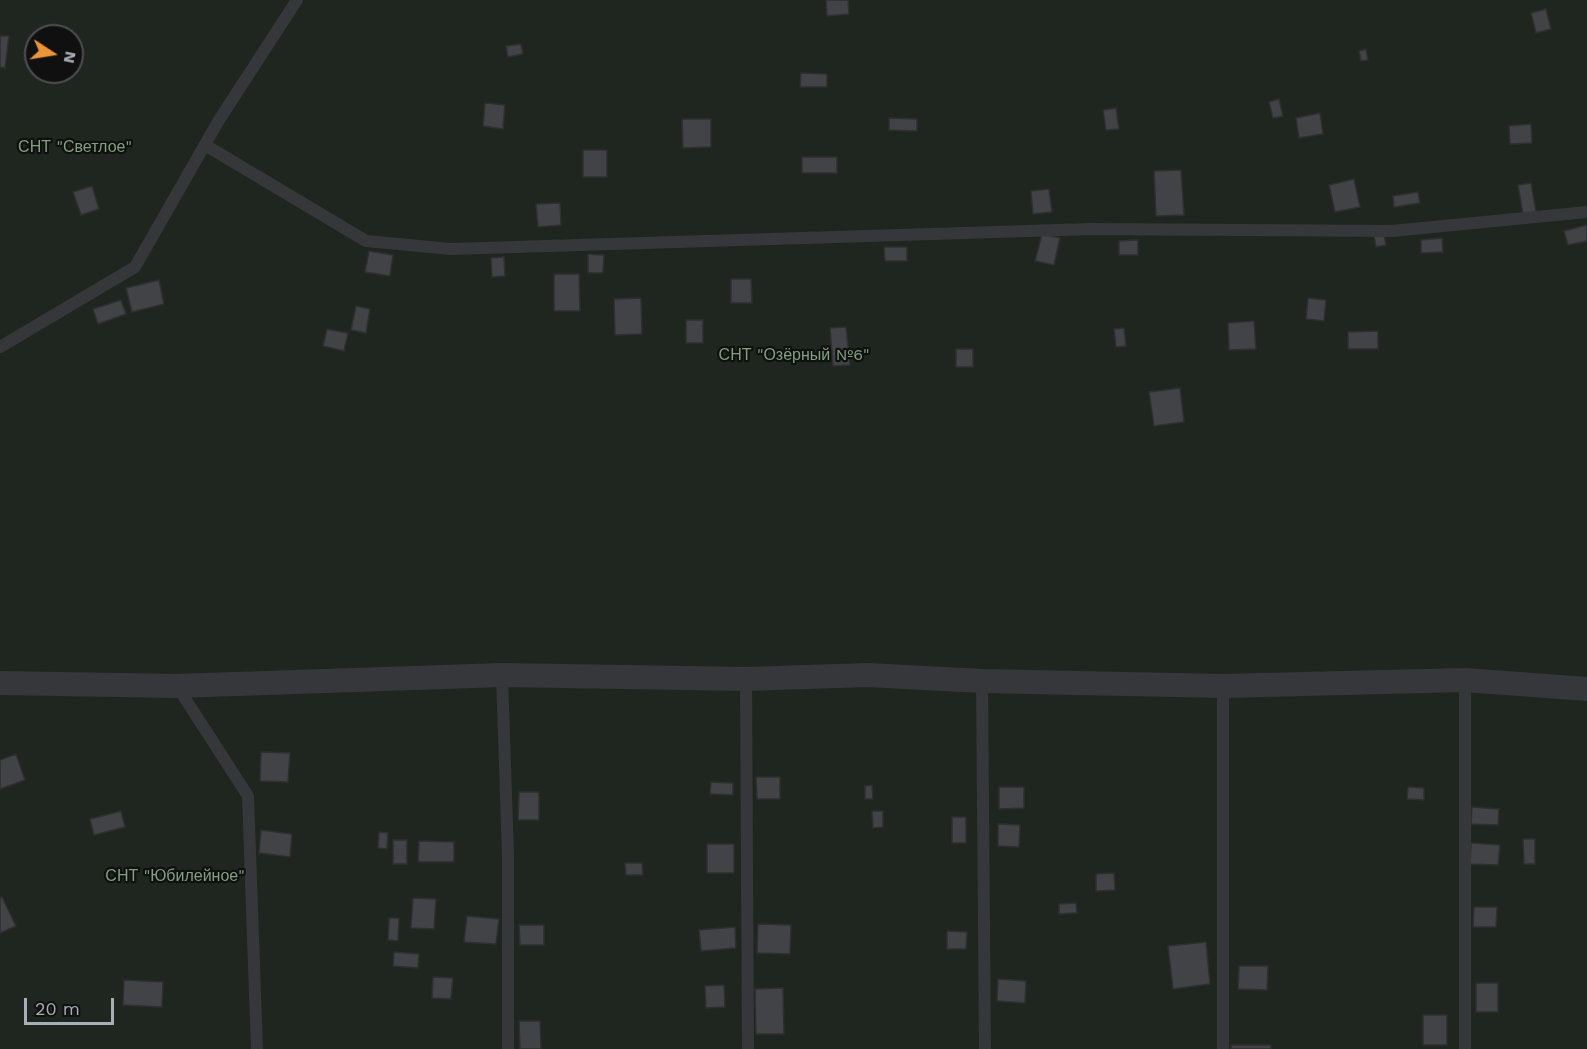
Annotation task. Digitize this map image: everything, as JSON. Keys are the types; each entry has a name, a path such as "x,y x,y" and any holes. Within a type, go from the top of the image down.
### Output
{"street":[{"path":"0,683 177,686 502,675 746,679 868,675 982,681 1223,686 1465,680 1587,688"}],"lane":[{"path":"0,347 135,267 205,145 297,0"},
{"path":"205,145 366,241 451,249 1091,230 1392,231 1587,212"},
{"path":"502,675 508,855 508,1049"},
{"path":"746,679 748,1049"},
{"path":"1465,680 1465,1049"},
{"path":"982,681 985,1049"},
{"path":"177,686 248,796 256,1049"},
{"path":"1223,686 1223,1049"}],"green space":[{"name":"СНТ \"Озёрный №6\"","path":"0,0 1587,0 1587,1049 0,1049"}],"building":[{"path":"826,0 848,0 849,14 827,16"},
{"path":"1546,9 1551,29 1536,33 1531,13"},
{"path":"0,36 9,36 5,68 0,67"},
{"path":"521,44 523,54 508,57 506,46"},
{"path":"1366,49 1368,60 1361,61 1359,51"},
{"path":"801,73 827,74 827,87 800,87"},
{"path":"1279,99 1283,116 1273,118 1269,102"},
{"path":"485,103 505,105 503,129 483,126"},
{"path":"1116,108 1119,129 1106,130 1103,110"},
{"path":"1320,113 1323,134 1299,138 1296,118"},
{"path":"889,118 917,119 917,131 889,130"},
{"path":"682,119 711,119 711,147 683,148"},
{"path":"1531,124 1532,143 1510,144 1509,126"},
{"path":"583,150 607,150 607,177 583,177"},
{"path":"802,157 837,157 837,173 802,173"},
{"path":"1181,170 1184,215 1156,216 1154,171"},
{"path":"1354,179 1360,207 1335,212 1329,185"},
{"path":"1531,183 1536,212 1523,214 1518,185"},
{"path":"92,186 99,209 81,215 73,192"},
{"path":"1049,189 1052,212 1033,214 1031,191"},
{"path":"1418,192 1420,203 1394,207 1393,196"},
{"path":"560,203 561,225 538,227 536,204"},
{"path":"1587,225 1587,241 1568,245 1564,231"},
{"path":"1042,234 1060,238 1054,265 1035,261"},
{"path":"1384,235 1386,245 1376,247 1374,236"},
{"path":"1442,238 1443,252 1421,253 1421,240"},
{"path":"1138,240 1138,255 1119,255 1119,241"},
{"path":"884,247 907,247 907,261 885,261"},
{"path":"369,251 393,255 390,276 365,272"},
{"path":"588,254 604,255 603,273 588,273"},
{"path":"504,257 505,276 492,277 491,258"},
{"path":"554,274 579,274 580,311 554,311"},
{"path":"731,279 751,279 752,303 731,303"},
{"path":"159,280 164,304 132,312 126,288"},
{"path":"641,298 642,334 615,335 614,299"},
{"path":"1308,298 1326,300 1324,321 1306,319"},
{"path":"121,300 126,314 98,324 93,309"},
{"path":"356,306 370,309 366,333 351,330"},
{"path":"686,320 703,320 703,343 686,343"},
{"path":"1254,321 1256,349 1229,350 1228,323"},
{"path":"846,327 850,365 833,366 830,328"},
{"path":"1124,328 1126,346 1116,347 1114,329"},
{"path":"327,329 348,333 344,351 323,346"},
{"path":"1378,331 1378,349 1348,349 1348,332"},
{"path":"956,349 973,349 973,367 956,367"},
{"path":"1180,388 1184,422 1154,426 1149,392"},
{"path":"261,752 290,753 288,782 260,781"},
{"path":"16,754 25,780 0,789 0,760"},
{"path":"756,777 780,777 780,799 757,799"},
{"path":"711,782 733,783 733,795 710,794"},
{"path":"872,785 873,799 865,799 865,786"},
{"path":"999,787 1024,787 1024,808 999,809"},
{"path":"1408,787 1424,788 1424,800 1407,799"},
{"path":"519,792 539,792 539,820 518,820"},
{"path":"1472,807 1499,809 1498,825 1471,824"},
{"path":"121,811 125,827 94,835 90,819"},
{"path":"872,811 883,811 883,827 873,828"},
{"path":"952,817 966,817 966,843 952,843"},
{"path":"998,824 1020,825 1019,847 998,846"},
{"path":"261,830 292,834 290,857 259,853"},
{"path":"379,832 388,833 387,849 378,848"},
{"path":"1523,839 1535,839 1535,864 1524,864"},
{"path":"393,840 407,840 407,864 393,864"},
{"path":"419,841 454,842 454,862 418,862"},
{"path":"1471,843 1500,845 1498,865 1470,864"},
{"path":"707,844 734,844 734,873 707,873"},
{"path":"625,863 642,863 643,875 626,875"},
{"path":"1114,873 1115,890 1096,891 1096,874"},
{"path":"2,897 16,926 0,933 0,898"},
{"path":"413,898 436,899 434,929 411,928"},
{"path":"1076,903 1077,913 1059,914 1059,904"},
{"path":"1474,907 1497,907 1496,927 1473,927"},
{"path":"467,916 499,919 496,944 464,942"},
{"path":"389,918 399,918 398,941 388,940"},
{"path":"758,924 791,925 790,954 757,953"},
{"path":"519,925 544,925 544,945 520,945"},
{"path":"735,927 736,948 701,951 699,930"},
{"path":"947,931 967,932 966,949 947,949"},
{"path":"1206,942 1210,984 1173,989 1168,946"},
{"path":"394,952 419,954 418,968 393,966"},
{"path":"1239,966 1268,966 1267,990 1238,989"},
{"path":"433,977 453,978 451,999 432,998"},
{"path":"998,979 1026,981 1025,1003 997,1001"},
{"path":"124,980 163,982 162,1007 123,1005"},
{"path":"1476,983 1498,983 1498,1012 1476,1012"},
{"path":"724,985 725,1007 706,1008 705,986"},
{"path":"783,988 784,1034 756,1034 755,989"},
{"path":"1423,1015 1447,1015 1447,1045 1423,1045"},
{"path":"519,1021 540,1021 541,1049 520,1049"},
{"path":"1231,1045 1271,1045 1271,1049 1231,1049"}],"park label":[{"name":"СНТ \"Светлое\"","path":"75,147"},
{"name":"СНТ \"Юбилейное\"","path":"175,876"}]}
